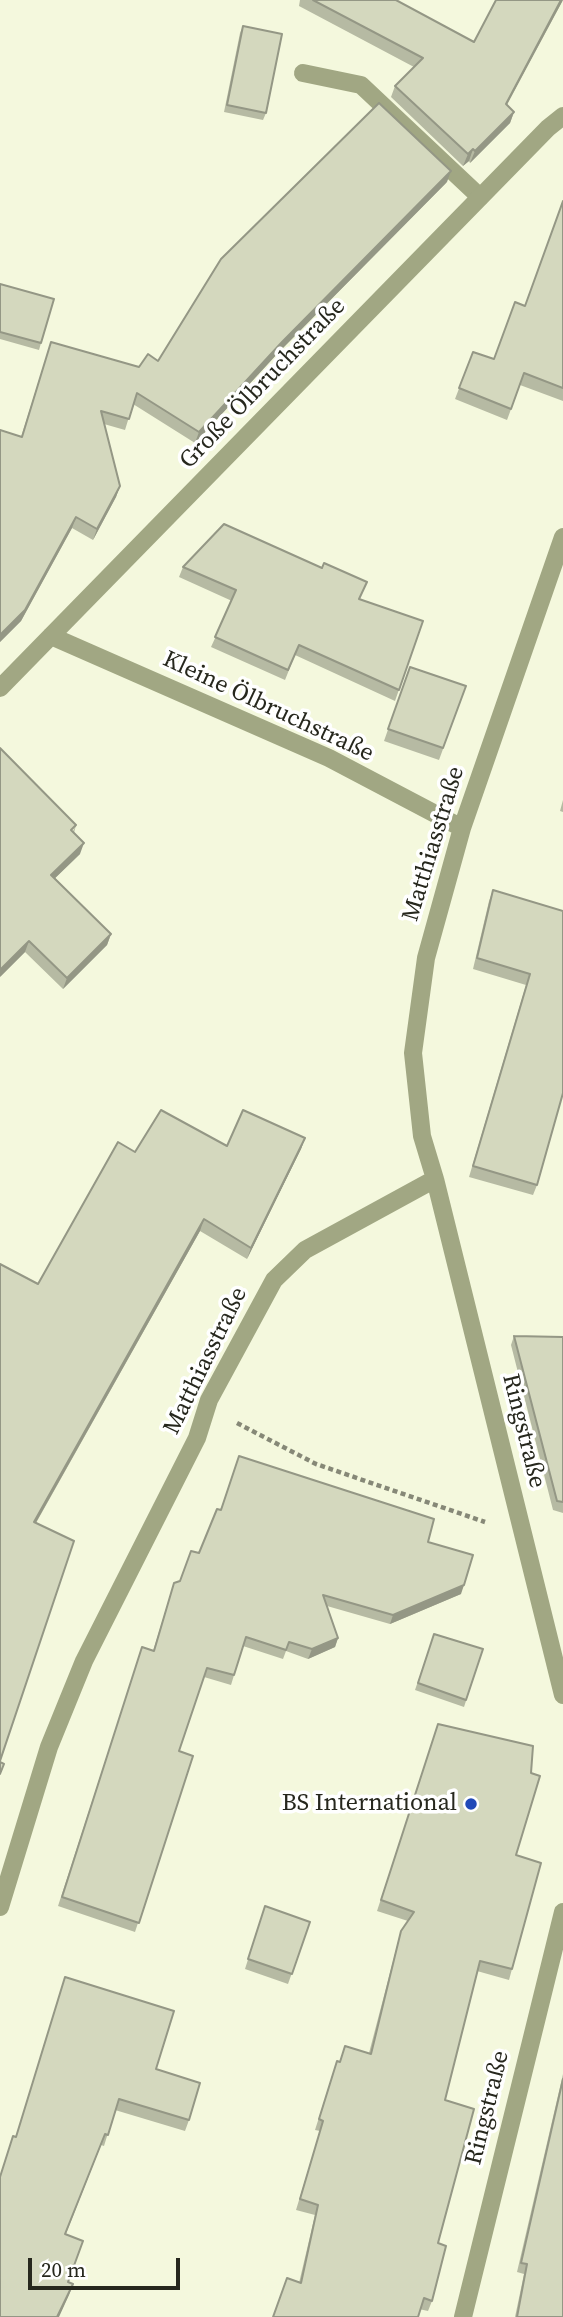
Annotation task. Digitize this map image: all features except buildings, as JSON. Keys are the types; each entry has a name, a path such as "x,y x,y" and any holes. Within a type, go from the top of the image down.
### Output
{"street":[{"path":"303,74 361,85 480,197"},
{"name":"Große Ölbruchstraße","path":"0,688 480,197 563,116"},
{"name":"Matthiasstraße","path":"0,1908 49,1747 79,1674 123,1579 197,1438 209,1401 274,1280 305,1250 435,1179 422,1136 413,1053 426,958 462,828 563,537"},
{"name":"Kleine Ölbruchstraße","path":"51,636 329,758 462,828"},
{"name":"Ringstraße","path":"435,1179 563,1695"},
{"name":"Ringstraße","path":"463,2317 563,1912"}],"path":[{"path":"209,1401 237,1423 316,1464 524,1535"}],"place":[{"name":"BS International","path":"471,1804"}]}
